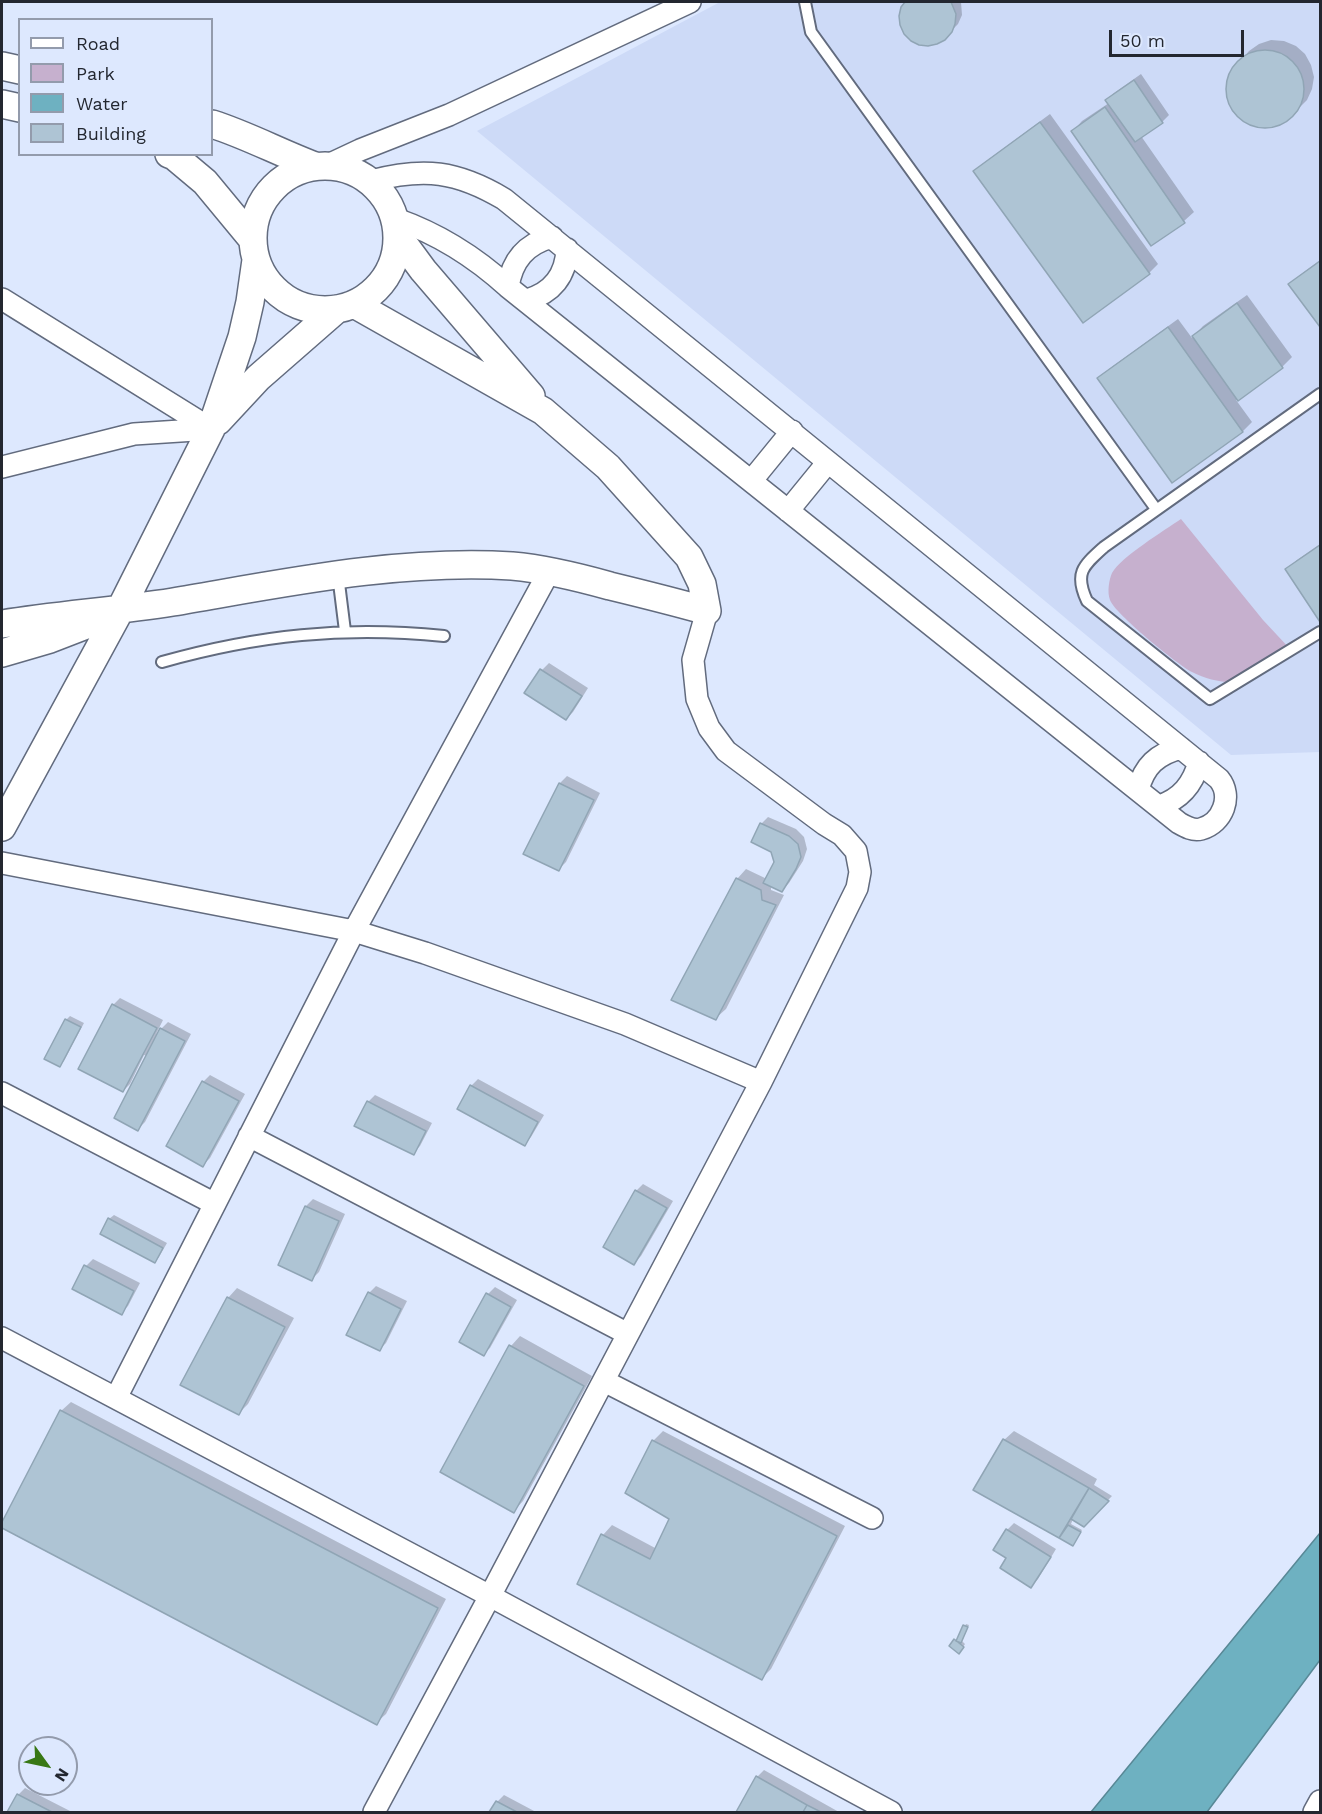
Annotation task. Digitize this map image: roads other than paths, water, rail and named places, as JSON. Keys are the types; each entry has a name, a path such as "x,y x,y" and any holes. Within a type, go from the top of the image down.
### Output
{"street":[{"path":"2,827 120,610 211,429 242,337 250,302 255,250 255,220 264,200 277,184 295,172 322,166 449,115 690,2"},
{"path":"2,66 18,70"},
{"path":"2,104 18,108"},
{"path":"213,124 322,166 351,170 371,181 386,198 397,228 423,270 543,411 608,467 688,557 702,584 707,611 693,660 697,699 709,728 726,751 824,824 842,834 856,851 860,872 857,888 761,1082 374,1812"},
{"path":"174,156 205,182 255,250 265,278 279,294 296,304 316,310 345,307 543,411"},
{"path":"371,181 417,172 439,174 462,178 504,199 1219,778 1225,785 1226,803 1220,814 1210,825 1200,830 1188,828 788,511 482,264 445,240 420,228 397,228"},
{"path":"2,467 134,434 211,429 258,378 345,307 372,293 386,277 395,258 397,228"},
{"path":"508,286 514,264 530,246 540,240 559,243"},
{"path":"527,300 543,294 557,282 563,272 566,261 559,243"},
{"path":"2,299 211,429"},
{"path":"752,480 792,431"},
{"path":"788,511 828,462"},
{"path":"2,624 120,610 338,575 442,564 550,570 707,611"},
{"path":"116,1398 354,931 550,570"},
{"path":"2,653 50,639 120,610"},
{"path":"1138,790 1141,779 1152,762 1161,755 1181,748"},
{"path":"1159,806 1182,793 1193,779 1198,762"},
{"path":"2,863 354,931 425,952 625,1024 761,1082"},
{"path":"2,1093 215,1204"},
{"path":"249,1136 628,1334"},
{"path":"2,1338 490,1596 891,1812"},
{"path":"604,1381 872,1518"},
{"path":"1314,1812 1320,1801"}],"lane":[{"path":"805,2 811,32 1156,509"},
{"path":"1320,394 1104,546 1089,561 1081,574 1081,587 1087,601 1210,699 1320,632"},
{"path":"338,575 345,632"},
{"path":"162,662 243,642 308,634 345,632 444,636"}],"water":[{"path":"1320,1533 1320,1660 1207,1812 1091,1812"}]}
